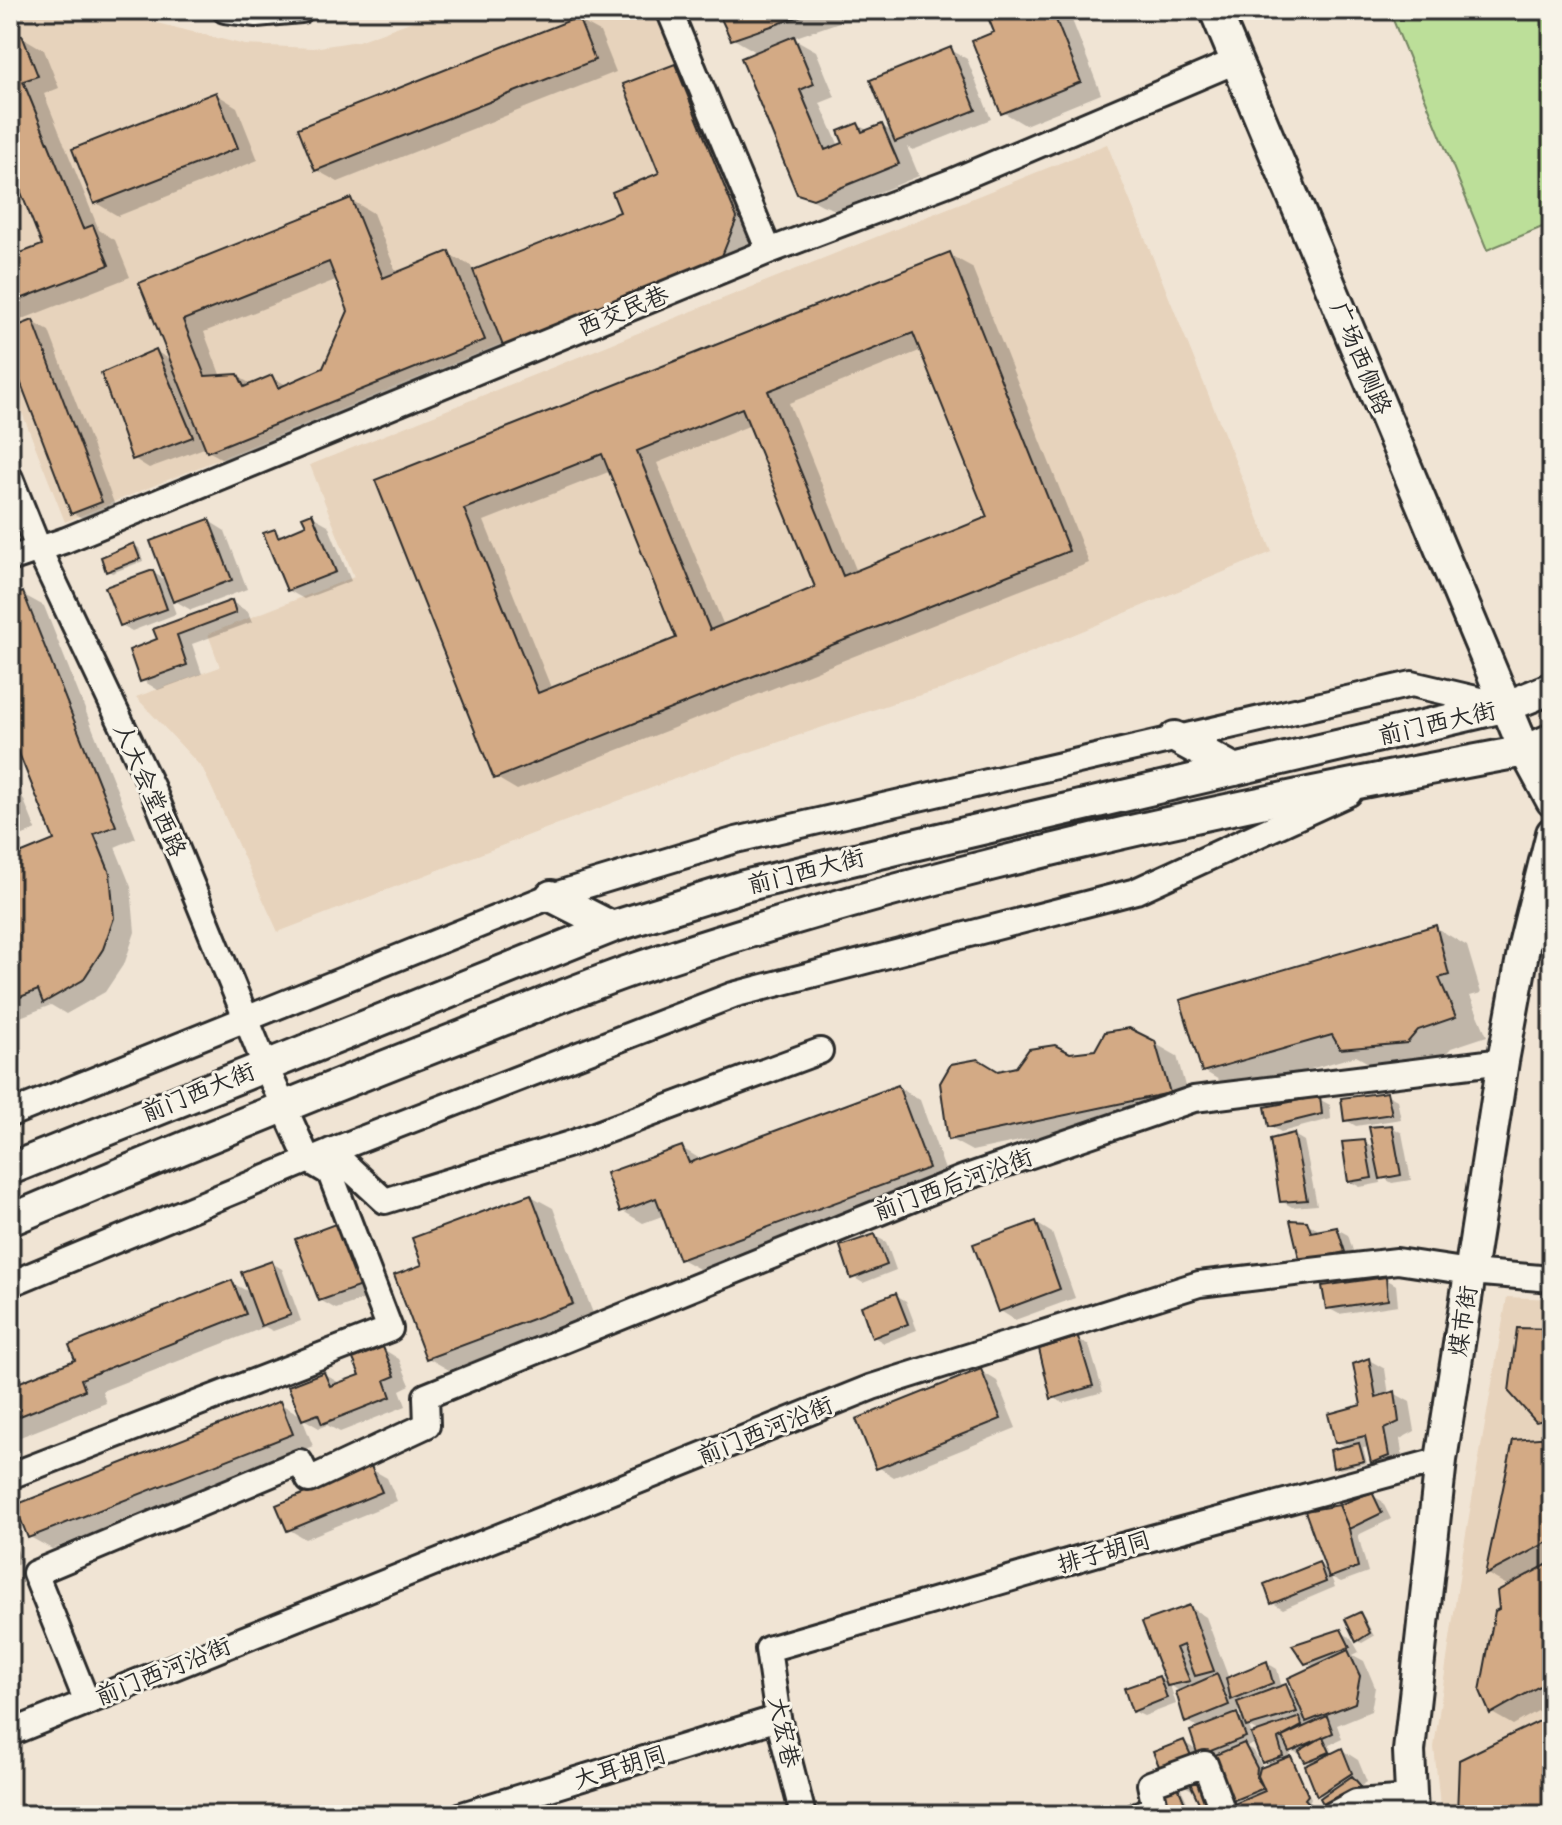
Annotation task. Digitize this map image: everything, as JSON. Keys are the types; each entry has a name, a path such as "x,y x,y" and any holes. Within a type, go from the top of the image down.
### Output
{"main road":[{"name":"广场西侧路","path":"1215,10 1508,706 1539,745 1552,801"},
{"path":"1508,706 1552,688"},
{"name":"前门西大街","path":"10,1169 612,927 744,886 1508,706"},
{"path":"1175,737 1235,770"},
{"name":"前门西大街","path":"10,1220 284,1106 624,973 868,898 1134,829 1539,745"},
{"name":"煤市街","path":"1411,1807 1409,1751 1441,1460 1503,1061 1525,941 1552,833"},
{"path":"551,896 612,927"}],"street":[{"path":"225,10 256,14 301,10"},
{"path":"669,10 769,251"},
{"name":"西交民巷","path":"10,559 39,550 769,251 951,182 1236,61"},
{"name":"人大会堂西路","path":"10,478 39,550 152,788 265,1065 284,1106 320,1156"},
{"name":"前门西大街","path":"10,1114 551,896 736,840 1412,684 1508,706"},
{"name":"前门西大街","path":"10,1284 320,1156 733,995 1136,891 1384,777"},
{"path":"320,1156 385,1201 570,1144 820,1051"},
{"name":"前门西后河沿街","path":"87,1702 35,1573 300,1462 309,1480 427,1425 426,1396 964,1178 1194,1099 1503,1061"},
{"path":"10,1476 390,1329 330,1173 320,1156"},
{"name":"前门西河沿街","path":"10,1733 872,1387 1199,1284 1397,1261 1470,1272 1552,1279"},
{"name":"排子胡同","path":"768,1649 1122,1546 1441,1460"},
{"name":"大宏巷","path":"768,1649 778,1718 803,1815"},
{"name":"大耳胡同","path":"462,1815 778,1718"},
{"path":"1137,1815 1155,1808 1150,1784 1205,1764 1224,1815"},
{"path":"1332,1815 1356,1802 1411,1807"}],"shaded area":[{"path":"10,10 105,10 245,45 313,48 358,41 443,10 659,10 740,204 737,221 730,237 713,255 696,264 65,522 10,382"},
{"path":"1107,144 1272,552 943,689 706,767 278,932 203,769 136,697 220,667 208,634 354,577 310,465"},
{"path":"1507,1297 1552,1299 1552,1815 1441,1815 1434,1747 1463,1551"}],"green space":[{"path":"1389,10 1552,10 1552,223 1487,250"}],"building":[{"path":"717,10 818,10 731,40"},
{"path":"985,10 1052,10 1081,82 1001,114 972,41 994,32"},
{"path":"578,17 595,60 315,171 298,128"},
{"path":"22,35 38,76 23,81 83,229 93,225 109,265 10,303 10,257 42,245 10,165 10,40"},
{"path":"794,36 814,84 800,90 825,150 843,143 838,131 858,123 862,132 882,124 899,164 813,199 797,194 741,58"},
{"path":"951,47 976,110 895,142 870,80"},
{"path":"675,64 737,218 718,266 505,351 473,270 620,212 612,192 659,173 623,84"},
{"path":"216,92 238,148 94,204 72,149"},
{"path":"351,198 383,278 449,251 485,340 207,452 139,283","holes":["329,262 348,311 323,368 278,388 272,375 244,387 238,374 205,376 183,320"]},
{"path":"950,252 1069,551 494,779 375,480","holes":["913,333 987,517 843,576 768,391","742,408 815,587 710,630 637,451","602,454 676,638 538,693 464,509"]},
{"path":"33,320 102,502 71,514 10,355 10,329"},
{"path":"156,349 193,437 132,460 101,373"},
{"path":"312,513 336,572 287,591 263,533 275,529 278,537 306,525 302,517"},
{"path":"209,519 232,580 173,602 150,541"},
{"path":"134,543 140,559 106,572 101,557"},
{"path":"153,570 167,609 120,626 105,587"},
{"path":"23,592 116,826 94,834 110,873 114,918 103,949 83,980 43,1003 38,990 10,1001 10,858 54,840 10,731 10,597"},
{"path":"232,600 236,613 177,635 187,665 140,682 129,650 157,639 153,629"},
{"path":"1436,925 1449,975 1439,978 1456,1017 1418,1030 1407,1043 1340,1049 1332,1035 1202,1072 1180,1000"},
{"path":"1129,1028 1155,1041 1170,1093 948,1140 940,1083 951,1064 978,1059 998,1071 1016,1067 1029,1049 1055,1045 1070,1053 1095,1050 1105,1032"},
{"path":"898,1085 929,1168 679,1260 656,1198 620,1212 606,1173 682,1146 689,1163"},
{"path":"1387,1092 1392,1114 1344,1121 1341,1098"},
{"path":"1320,1096 1322,1114 1269,1127 1265,1107"},
{"path":"1392,1125 1401,1175 1380,1179 1369,1127"},
{"path":"1294,1133 1307,1200 1280,1202 1270,1139"},
{"path":"1365,1140 1372,1178 1348,1182 1342,1142"},
{"path":"531,1194 573,1304 426,1359 394,1275 422,1265 412,1238"},
{"path":"1290,1220 1307,1221 1311,1232 1337,1227 1345,1252 1300,1262"},
{"path":"1036,1221 1060,1289 998,1312 973,1244"},
{"path":"338,1223 361,1286 319,1301 295,1239"},
{"path":"875,1234 887,1265 851,1279 840,1246"},
{"path":"272,1261 291,1315 261,1326 241,1272"},
{"path":"1386,1277 1388,1300 1326,1309 1322,1286"},
{"path":"232,1280 246,1314 81,1379 85,1390 10,1420 10,1386 75,1360 69,1345"},
{"path":"896,1293 908,1324 872,1338 861,1306"},
{"path":"1517,1328 1552,1329 1552,1418 1536,1422 1509,1392"},
{"path":"1078,1337 1093,1386 1051,1399 1039,1349"},
{"path":"383,1347 395,1376 385,1380 391,1397 322,1424 318,1414 302,1420 288,1386 324,1372 330,1386 360,1375 353,1359"},
{"path":"1369,1358 1376,1397 1395,1391 1399,1422 1384,1429 1389,1456 1371,1463 1365,1436 1335,1443 1328,1414 1361,1405 1353,1364"},
{"path":"981,1369 1001,1419 876,1469 856,1419"},
{"path":"280,1401 293,1434 28,1538 15,1505"},
{"path":"1552,1437 1552,1540 1485,1575 1513,1440"},
{"path":"1359,1443 1364,1461 1333,1468 1330,1450"},
{"path":"371,1466 382,1492 287,1531 276,1505"},
{"path":"1372,1492 1382,1513 1349,1529 1339,1505"},
{"path":"1339,1505 1349,1529 1358,1567 1329,1578 1305,1511"},
{"path":"1319,1562 1326,1582 1271,1604 1264,1584"},
{"path":"1552,1562 1552,1679 1490,1714 1480,1691 1495,1611 1499,1609 1497,1591"},
{"path":"1190,1605 1214,1671 1195,1676 1183,1645 1176,1648 1190,1681 1167,1686 1142,1622"},
{"path":"1360,1612 1370,1633 1356,1642 1345,1619"},
{"path":"1341,1629 1350,1647 1305,1664 1292,1645"},
{"path":"1348,1650 1360,1676 1355,1703 1306,1722 1288,1678"},
{"path":"1267,1661 1273,1683 1231,1700 1226,1678"},
{"path":"1217,1674 1229,1705 1185,1723 1176,1692"},
{"path":"1159,1676 1167,1698 1132,1712 1124,1688"},
{"path":"1286,1684 1297,1712 1246,1727 1237,1702"},
{"path":"1237,1713 1246,1737 1198,1756 1190,1731"},
{"path":"1552,1715 1552,1815 1457,1815 1459,1760"},
{"path":"1327,1716 1333,1733 1289,1752 1282,1737"},
{"path":"1300,1717 1302,1726 1278,1739 1283,1756 1262,1763 1251,1734"},
{"path":"1323,1737 1330,1752 1305,1762 1299,1751"},
{"path":"1184,1740 1193,1760 1162,1773 1153,1752"},
{"path":"1244,1743 1257,1768 1256,1777 1264,1788 1227,1803 1208,1758"},
{"path":"1342,1748 1352,1773 1317,1796 1305,1766"},
{"path":"1291,1756 1308,1795 1305,1799 1314,1808 1315,1815 1230,1815 1227,1807 1265,1791 1258,1776 1260,1768"},
{"path":"1204,1767 1215,1802 1201,1807 1190,1783 1180,1786"},
{"path":"1352,1776 1360,1785 1361,1797 1328,1813 1320,1798"},
{"path":"1175,1780 1189,1813 1171,1815 1159,1784"}]}
